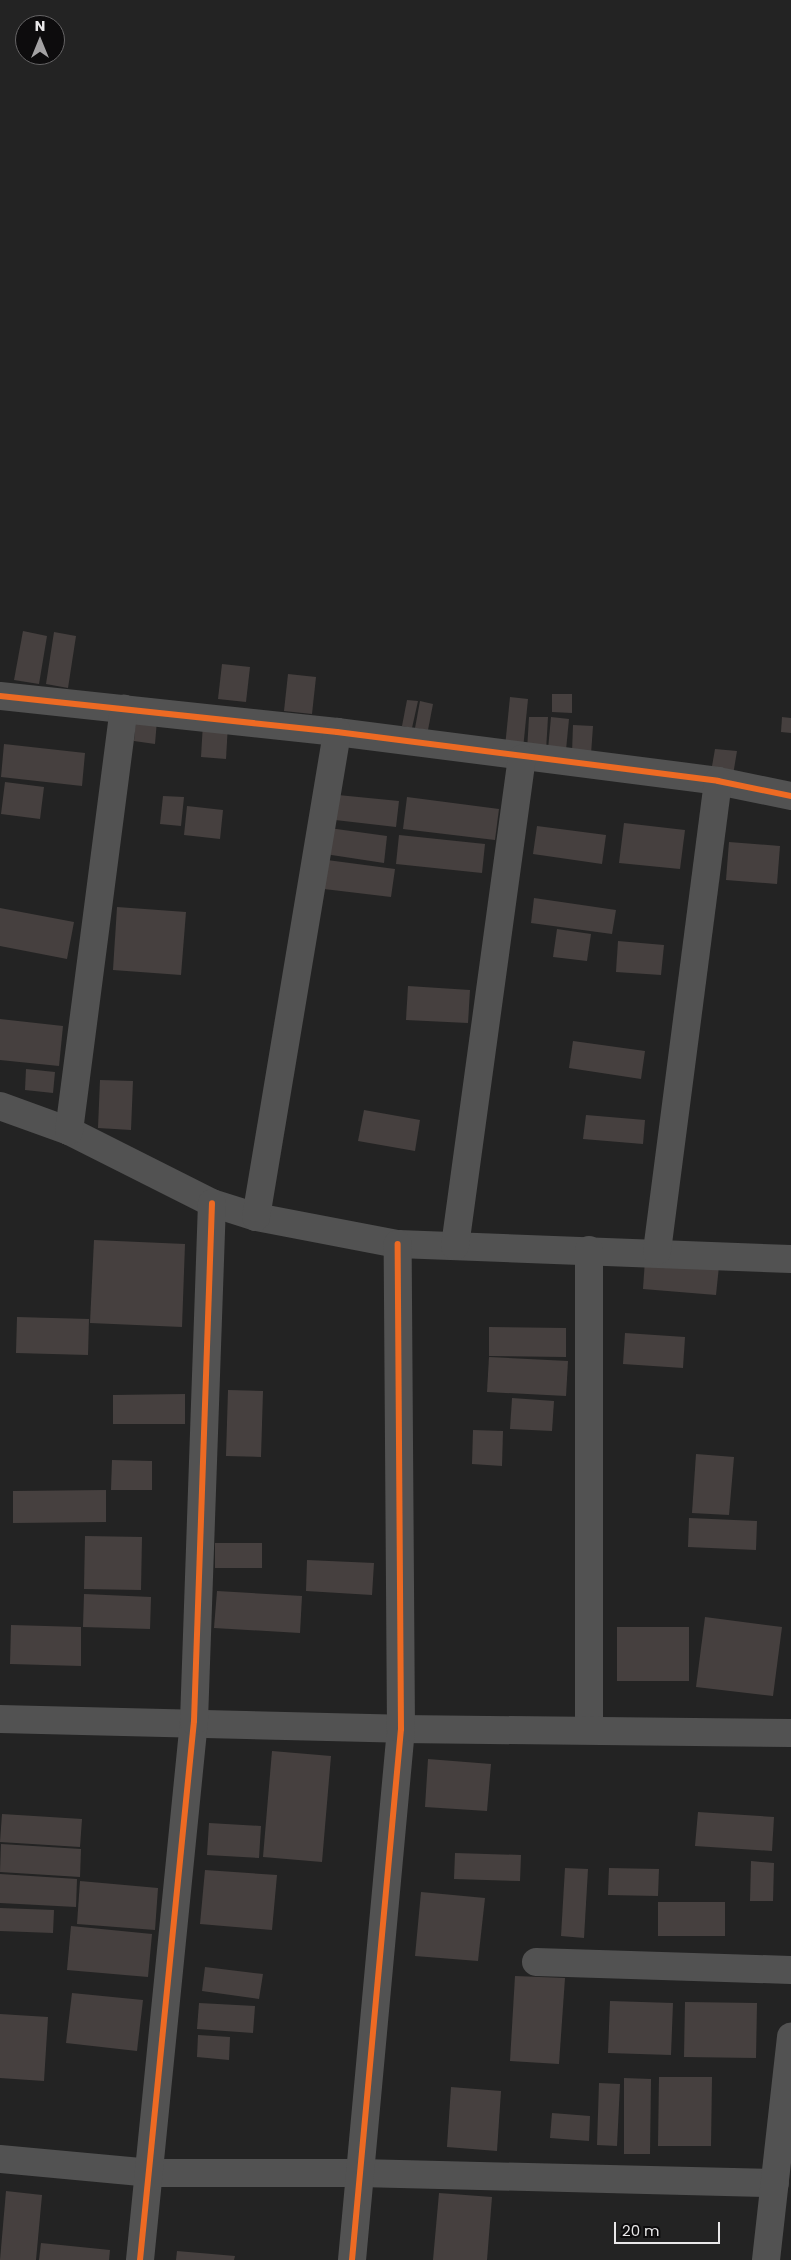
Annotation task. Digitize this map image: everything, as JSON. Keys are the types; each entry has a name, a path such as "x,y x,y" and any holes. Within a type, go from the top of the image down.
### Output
{"street":[{"path":"0,696 337,732 522,758 718,781 791,796"},
{"path":"69,1131 124,708"},
{"path":"256,1217 337,732"},
{"path":"454,1246 522,758"},
{"path":"657,1251 718,781"},
{"path":"0,1106 69,1131 212,1203 256,1217 398,1244 657,1251 791,1259"},
{"path":"140,2260 151,2173 194,1721 212,1203"},
{"path":"352,2260 400,1729 398,1244"},
{"path":"589,1250 589,1730"},
{"path":"0,1718 194,1721 400,1729 791,1733"},
{"path":"536,1962 791,1970"},
{"path":"766,2260 791,2036"},
{"path":"0,2159 151,2173 360,2173 775,2183"}],"building":[{"path":"23,631 47,636 39,684 14,680"},
{"path":"54,632 76,636 68,688 46,684"},
{"path":"222,664 250,667 246,702 218,699"},
{"path":"288,674 316,677 312,714 284,711"},
{"path":"552,694 572,694 572,713 552,712"},
{"path":"510,697 528,699 523,749 505,747"},
{"path":"407,700 418,701 412,728 402,726"},
{"path":"420,701 433,704 428,730 415,728"},
{"path":"529,717 548,717 546,751 527,751"},
{"path":"551,717 569,719 566,750 548,749"},
{"path":"782,717 791,718 791,733 781,732"},
{"path":"136,718 157,720 155,744 134,741"},
{"path":"203,723 228,724 226,759 201,757"},
{"path":"573,725 593,726 591,754 572,753"},
{"path":"4,744 85,753 82,786 1,777"},
{"path":"715,749 737,751 733,775 711,772"},
{"path":"5,782 44,787 40,819 1,814"},
{"path":"338,795 399,801 396,827 335,820"},
{"path":"163,796 184,797 181,826 160,824"},
{"path":"407,797 499,809 495,840 403,829"},
{"path":"187,806 223,810 220,839 184,835"},
{"path":"624,823 685,830 680,869 619,863"},
{"path":"537,826 606,835 602,864 533,854"},
{"path":"329,828 387,836 384,863 325,854"},
{"path":"399,835 485,844 482,873 396,864"},
{"path":"729,842 780,846 777,884 726,880"},
{"path":"327,860 395,869 391,897 324,889"},
{"path":"534,898 616,910 612,934 531,923"},
{"path":"117,907 186,912 181,975 113,970"},
{"path":"0,908 74,922 67,959 0,946"},
{"path":"557,929 591,934 587,961 553,957"},
{"path":"618,941 664,945 661,975 616,972"},
{"path":"408,986 470,990 468,1023 406,1020"},
{"path":"0,1019 63,1026 59,1066 0,1060"},
{"path":"573,1041 645,1051 641,1079 569,1068"},
{"path":"26,1069 55,1072 53,1093 25,1090"},
{"path":"100,1080 133,1081 131,1130 98,1128"},
{"path":"364,1110 420,1120 415,1151 358,1141"},
{"path":"586,1115 645,1120 643,1144 583,1139"},
{"path":"94,1240 185,1244 182,1327 90,1323"},
{"path":"645,1260 719,1266 716,1295 643,1289"},
{"path":"17,1317 89,1319 88,1355 16,1353"},
{"path":"489,1327 566,1328 566,1357 489,1356"},
{"path":"625,1333 685,1337 683,1368 623,1364"},
{"path":"489,1357 568,1361 566,1396 487,1392"},
{"path":"228,1390 263,1391 261,1457 226,1456"},
{"path":"185,1394 185,1424 113,1424 113,1395"},
{"path":"512,1398 554,1401 552,1431 510,1429"},
{"path":"473,1430 503,1431 502,1466 472,1464"},
{"path":"696,1454 734,1457 729,1515 692,1513"},
{"path":"112,1460 152,1461 152,1490 111,1490"},
{"path":"106,1490 106,1522 13,1523 13,1491"},
{"path":"689,1518 757,1521 756,1550 688,1547"},
{"path":"85,1536 142,1537 141,1590 84,1589"},
{"path":"215,1543 262,1543 262,1568 215,1568"},
{"path":"307,1560 374,1563 372,1595 306,1591"},
{"path":"217,1591 302,1596 300,1633 214,1628"},
{"path":"84,1594 151,1597 150,1629 83,1627"},
{"path":"705,1617 782,1627 773,1696 696,1687"},
{"path":"11,1625 81,1627 81,1666 10,1664"},
{"path":"617,1627 689,1627 689,1681 617,1681"},
{"path":"272,1751 331,1756 322,1862 263,1857"},
{"path":"428,1759 491,1764 487,1811 425,1807"},
{"path":"698,1812 774,1817 772,1851 695,1846"},
{"path":"2,1814 82,1819 80,1847 0,1842"},
{"path":"209,1823 261,1826 259,1858 207,1855"},
{"path":"1,1844 81,1849 80,1877 0,1872"},
{"path":"455,1853 521,1855 520,1881 454,1879"},
{"path":"751,1861 774,1863 773,1901 750,1901"},
{"path":"565,1868 588,1869 584,1938 561,1936"},
{"path":"609,1868 659,1869 658,1896 608,1895"},
{"path":"205,1870 277,1875 272,1930 200,1924"},
{"path":"0,1874 77,1879 76,1907 0,1903"},
{"path":"80,1881 158,1888 155,1930 77,1924"},
{"path":"421,1892 485,1898 478,1961 415,1956"},
{"path":"658,1902 725,1902 725,1936 658,1936"},
{"path":"0,1908 54,1910 53,1933 0,1931"},
{"path":"71,1926 152,1934 148,1977 67,1970"},
{"path":"205,1967 263,1974 259,1999 202,1991"},
{"path":"515,1976 565,1978 559,2064 510,2061"},
{"path":"72,1993 143,2000 137,2051 66,2043"},
{"path":"610,2001 673,2003 671,2055 608,2053"},
{"path":"685,2002 757,2003 756,2058 684,2057"},
{"path":"199,2003 255,2006 253,2033 197,2029"},
{"path":"0,2014 48,2017 44,2081 0,2078"},
{"path":"198,2035 230,2037 229,2060 197,2057"},
{"path":"659,2077 712,2077 711,2146 658,2146"},
{"path":"624,2078 651,2079 650,2154 624,2154"},
{"path":"599,2083 620,2084 617,2146 597,2145"},
{"path":"451,2087 501,2091 497,2151 447,2147"},
{"path":"552,2113 590,2116 589,2141 550,2138"},
{"path":"6,2191 42,2195 36,2260 0,2260"},
{"path":"439,2193 492,2197 487,2260 433,2260"},
{"path":"41,2243 110,2250 109,2260 39,2260"},
{"path":"177,2251 235,2256 234,2260 176,2260"}],"cycle path":[{"path":"0,696 337,732 718,781 791,796"},
{"path":"140,2260 194,1721 212,1203"},
{"path":"352,2260 401,1729 398,1244"}]}
